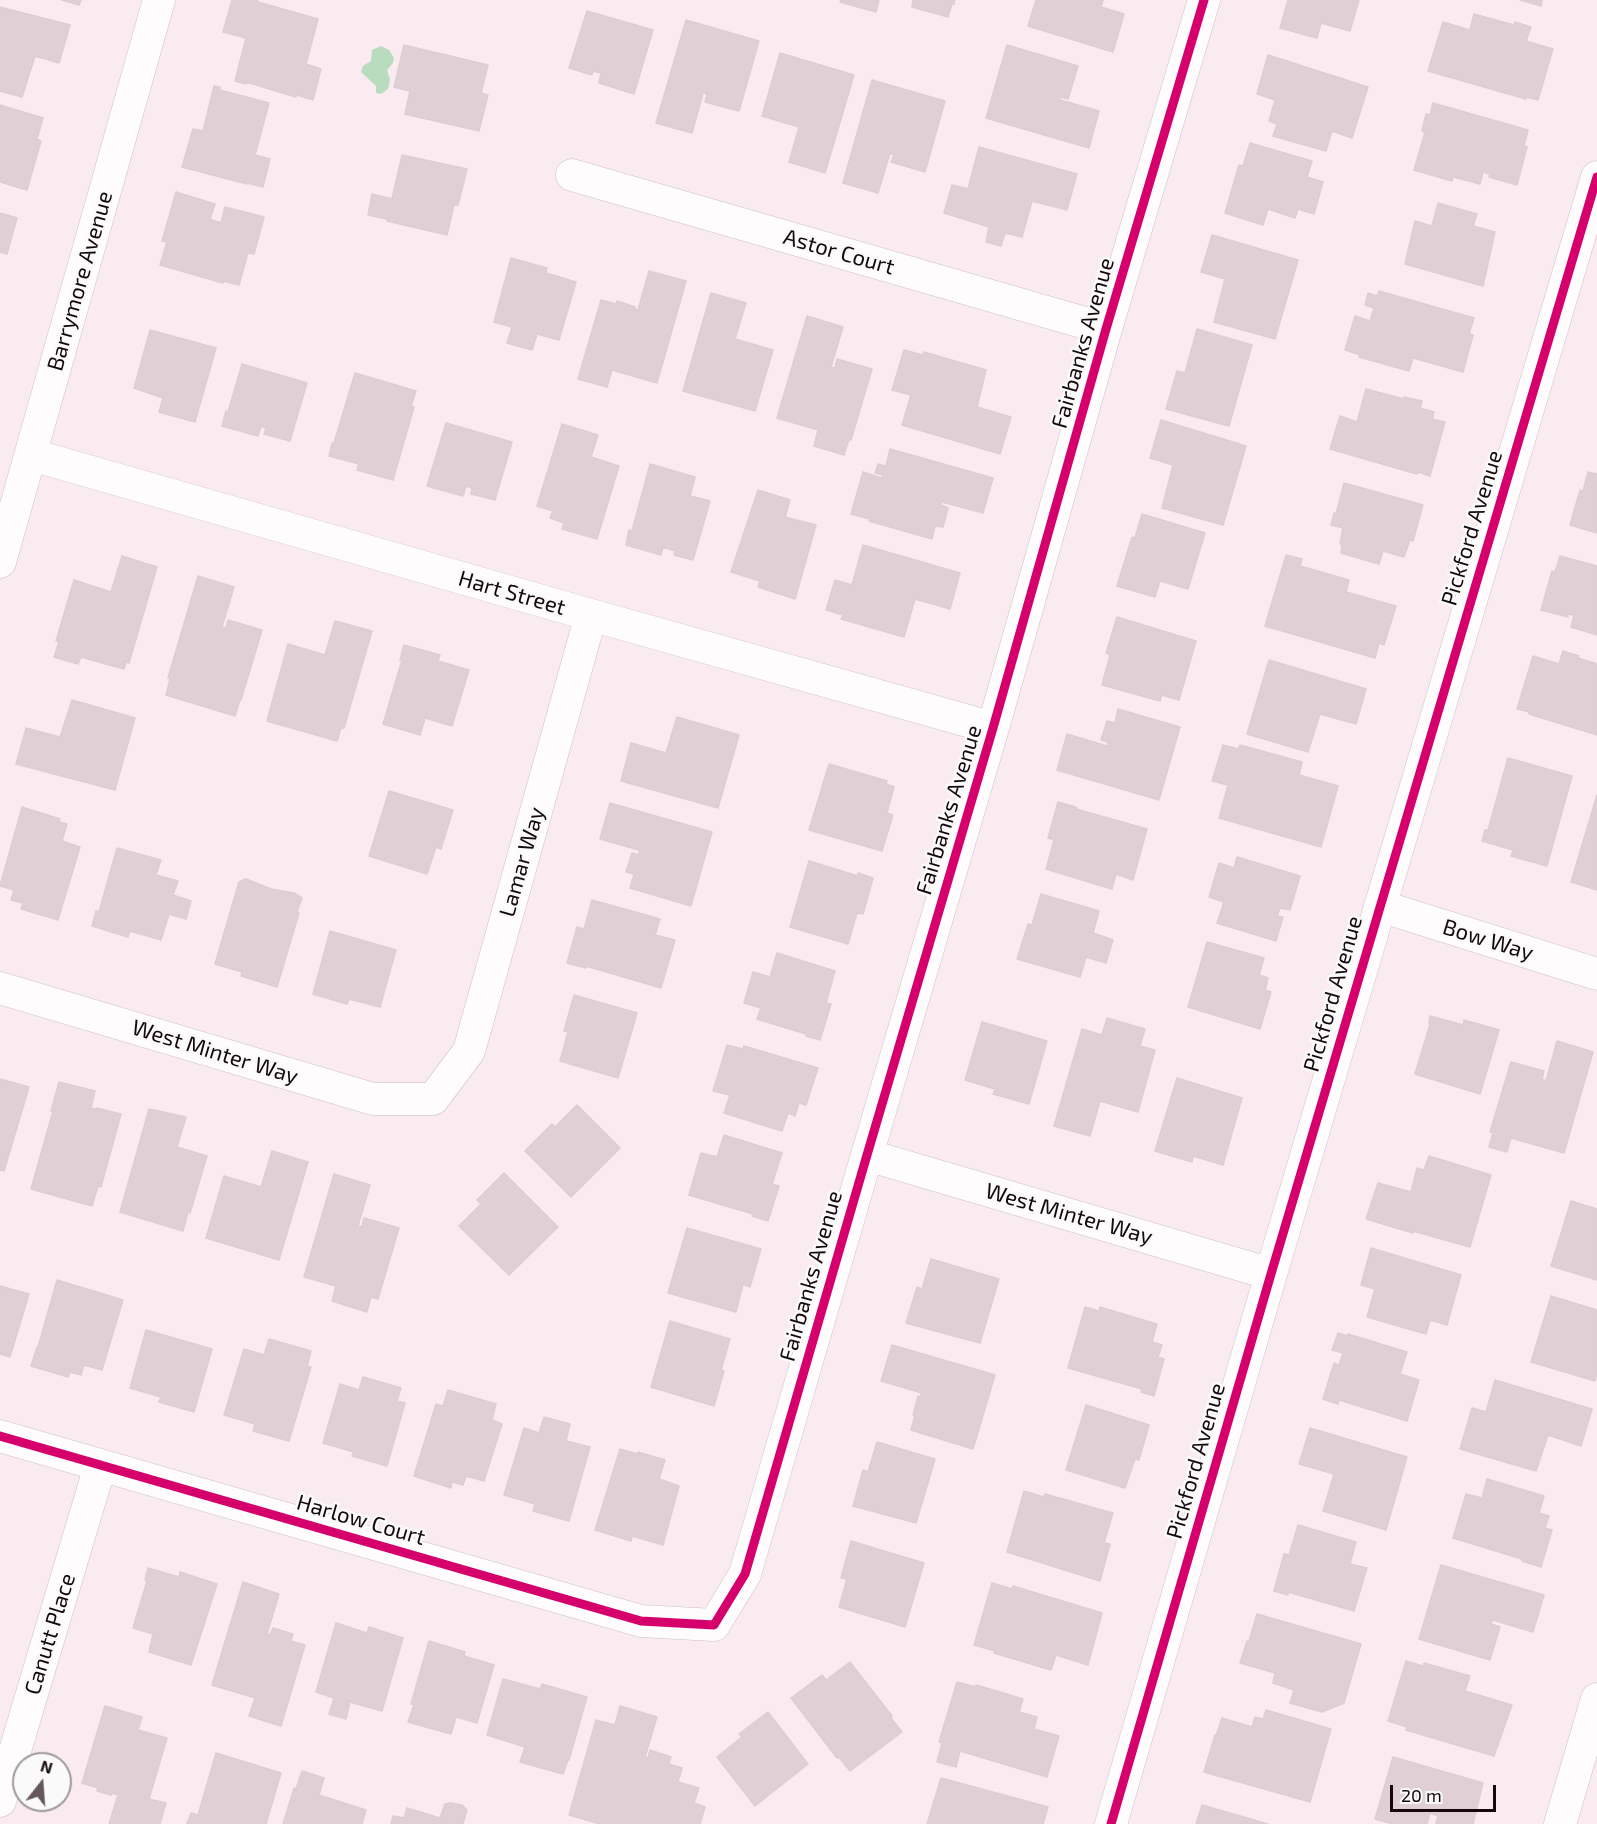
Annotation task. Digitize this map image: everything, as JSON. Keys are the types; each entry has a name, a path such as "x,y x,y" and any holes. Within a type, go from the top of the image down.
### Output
{"street":[{"name":"Barrymore Avenue","path":"0,562 159,0"},
{"name":"Fairbanks Avenue","path":"714,1624 745,1574 993,728 1106,329 1204,0"},
{"name":"Astor Court","path":"572,175 1106,329"},
{"name":"Pickford Avenue","path":"1111,1824 1271,1274 1597,177"},
{"name":"Hart Street","path":"32,455 993,728"},
{"name":"Lamar Way","path":"434,1100 469,1051 591,615"},
{"name":"Bow Way","path":"1380,906 1597,974"},
{"name":"West Minter Way","path":"0,988 373,1100 434,1100"},
{"name":"West Minter Way","path":"867,1155 1271,1274"},
{"name":"Harlow Court","path":"0,1436 640,1621 714,1624"},
{"name":"Canutt Place","path":"0,1801 100,1466"},
{"path":"1560,1824 1597,1699"}],"shaded area":[{"path":"381,46 389,50 394,58 387,70 390,80 388,89 381,94 376,93 376,86 361,72 363,66 371,61 372,50"}],"building":[{"path":"62,0 81,0 79,5"},
{"path":"232,0 257,0 318,19 306,64 321,69 313,100 235,81 246,38 223,32"},
{"path":"841,0 879,0 876,12 840,2"},
{"path":"913,0 955,0 948,17 912,7"},
{"path":"1036,0 1103,0 1101,7 1124,14 1113,52 1028,26"},
{"path":"1288,0 1359,0 1350,31 1321,23 1317,38 1280,28"},
{"path":"1520,0 1542,0 1541,6"},
{"path":"0,7 70,25 59,63 35,56 22,97 0,91"},
{"path":"587,11 653,30 634,94 599,83 601,73 593,71 592,75 569,68"},
{"path":"1474,14 1514,25 1515,22 1531,27 1526,41 1553,49 1538,100 1527,97 1526,99 1428,71 1443,22 1470,30"},
{"path":"686,20 759,41 739,111 705,102 707,94 703,93 692,133 656,123"},
{"path":"404,45 488,65 481,93 488,95 479,131 405,114 410,91 394,87"},
{"path":"1007,45 1078,66 1068,99 1061,97 1060,100 1099,111 1089,148 986,118"},
{"path":"780,53 854,75 825,173 789,162 799,127 762,116"},
{"path":"1268,55 1368,87 1352,138 1332,131 1326,151 1273,136 1277,124 1269,121 1275,100 1257,94"},
{"path":"872,80 945,101 925,172 891,162 894,155 890,153 878,193 843,183"},
{"path":"214,86 220,87 220,90 269,103 255,155 270,159 263,187 182,167 193,129 203,131"},
{"path":"1433,103 1528,130 1524,146 1527,147 1517,185 1489,177 1490,174 1483,172 1480,184 1453,177 1452,181 1414,170 1425,132 1422,131 1426,114 1430,115"},
{"path":"0,105 43,118 37,139 41,141 27,190 0,182"},
{"path":"1250,143 1312,161 1307,177 1323,182 1314,214 1298,209 1295,218 1268,209 1263,225 1225,213 1239,165 1243,166"},
{"path":"979,147 1077,174 1067,210 1032,201 1022,237 1005,233 1001,246 986,242 989,227 944,213 952,185 968,189"},
{"path":"402,155 467,169 458,205 454,205 447,235 368,215 372,194 392,199"},
{"path":"176,192 215,204 210,219 221,223 225,207 264,217 254,254 248,253 239,285 223,281 223,283 160,265 167,242 162,241"},
{"path":"1438,203 1477,214 1473,226 1495,232 1483,286 1405,264 1415,221 1432,226"},
{"path":"0,213 17,218 7,254 0,252"},
{"path":"1212,235 1298,260 1275,339 1214,322 1225,279 1201,272"},
{"path":"511,258 547,268 546,273 576,282 559,340 537,334 532,350 507,343 512,327 494,322"},
{"path":"649,271 686,281 657,383 612,370 607,387 578,379 601,300 616,304 617,301 638,310"},
{"path":"1379,291 1474,318 1469,334 1473,335 1463,372 1413,358 1409,371 1359,357 1360,355 1345,350 1355,316 1370,321 1374,308 1365,305 1368,293 1377,296"},
{"path":"711,293 746,303 735,339 773,350 755,411 683,391"},
{"path":"807,316 843,327 831,367 835,368 837,359 872,369 851,440 849,439 844,455 814,446 818,430 777,418"},
{"path":"1197,329 1252,345 1229,426 1166,409 1177,371 1185,373"},
{"path":"150,330 216,348 195,422 159,412 163,398 134,388"},
{"path":"904,350 923,355 924,352 986,370 977,407 1011,417 1000,454 902,425 911,395 892,390"},
{"path":"242,364 307,383 290,441 264,434 266,428 261,426 258,436 222,426"},
{"path":"355,373 416,391 411,406 414,407 393,480 357,470 359,464 329,456"},
{"path":"1366,389 1404,399 1404,397 1422,401 1420,408 1434,412 1432,419 1445,422 1430,476 1330,449 1340,416 1357,422"},
{"path":"1161,420 1246,446 1223,525 1162,508 1173,465 1150,458"},
{"path":"446,423 512,442 495,500 471,494 472,488 466,486 463,496 427,486"},
{"path":"562,424 598,435 591,457 619,466 597,539 562,529 564,523 550,518 553,511 537,506"},
{"path":"890,449 993,478 983,513 942,502 941,505 948,508 943,527 935,526 932,539 851,514 863,472 882,478 883,475 875,473 878,464 886,466"},
{"path":"650,464 695,477 690,496 710,501 693,560 674,555 675,551 663,547 661,555 626,545"},
{"path":"1588,472 1597,474 1597,533 1570,525"},
{"path":"1344,483 1423,505 1413,541 1410,540 1404,557 1383,551 1379,564 1341,553 1343,528 1331,525"},
{"path":"758,490 790,500 785,517 816,525 795,599 758,587 760,581 731,572"},
{"path":"1142,514 1205,533 1188,589 1160,581 1155,597 1117,586 1132,537 1135,538"},
{"path":"863,545 960,573 950,609 915,599 904,637 841,619 843,615 826,610 835,580 852,585"},
{"path":"1286,555 1302,559 1300,566 1349,580 1346,592 1396,606 1384,645 1379,643 1375,658 1265,626"},
{"path":"122,556 157,567 129,663 126,662 124,669 81,657 78,664 54,657 59,642 56,641 74,580 111,592"},
{"path":"1560,556 1597,566 1597,635 1571,627 1574,615 1568,614 1568,617 1541,610 1552,571 1555,572"},
{"path":"198,576 234,587 222,627 226,628 228,620 262,630 235,716 166,695 170,679 168,678"},
{"path":"1117,617 1196,641 1179,700 1162,695 1160,701 1102,685 1110,655 1106,653"},
{"path":"335,621 372,631 344,728 341,728 337,741 267,721 288,644 325,655"},
{"path":"404,645 440,655 438,661 469,670 452,726 425,718 420,735 383,724 402,660 400,660"},
{"path":"1563,651 1597,664 1597,735 1517,709 1533,656 1559,664"},
{"path":"1269,660 1366,689 1356,724 1320,714 1308,752 1247,734"},
{"path":"72,700 135,718 115,790 16,764 26,728 60,737"},
{"path":"1118,709 1180,727 1159,800 1057,770 1067,734 1107,746 1108,742 1101,740 1107,721 1115,723"},
{"path":"677,717 739,735 718,808 621,781 631,743 666,753"},
{"path":"1223,745 1238,749 1240,745 1302,762 1299,775 1338,786 1321,847 1219,818 1228,785 1212,781"},
{"path":"1508,758 1572,776 1547,866 1511,856 1513,850 1482,841 1485,830 1488,830"},
{"path":"829,764 887,781 886,784 894,787 887,813 893,815 882,851 809,830"},
{"path":"389,791 453,810 441,849 436,847 427,874 369,856"},
{"path":"1597,795 1597,890 1571,882"},
{"path":"1058,802 1147,829 1133,880 1116,874 1112,889 1046,869 1054,840 1048,838"},
{"path":"610,803 712,832 691,906 630,888 634,874 626,872 632,853 639,855 639,850 600,839"},
{"path":"22,807 60,819 59,822 67,824 62,841 80,847 58,920 21,909 23,903 11,900 14,890 0,886"},
{"path":"117,848 161,860 156,875 178,881 173,895 191,901 186,919 169,914 161,940 130,931 128,937 92,926 96,911 99,912"},
{"path":"1237,857 1300,876 1290,910 1280,908 1277,916 1283,917 1276,941 1217,923 1224,902 1209,897 1219,863 1234,868"},
{"path":"809,861 858,876 858,873 873,878 863,914 857,913 848,944 790,927"},
{"path":"246,879 271,889 294,893 302,898 277,987 241,976 242,972 215,964 239,882"},
{"path":"1041,894 1099,911 1093,933 1113,940 1106,963 1086,957 1080,977 1017,959 1028,924 1032,925"},
{"path":"592,900 660,919 655,935 675,940 661,988 586,966 586,968 567,963 577,927 584,929"},
{"path":"330,931 396,950 380,1007 349,999 347,1004 313,994"},
{"path":"1207,942 1264,958 1259,975 1268,978 1265,990 1271,992 1260,1029 1188,1007"},
{"path":"777,953 835,971 826,1003 831,1004 820,1040 757,1019 761,1008 744,1003 753,972 770,977"},
{"path":"574,995 637,1013 618,1078 560,1061 568,1032 564,1031"},
{"path":"1430,1016 1463,1025 1464,1020 1499,1030 1480,1094 1415,1074 1430,1024"},
{"path":"1107,1018 1145,1029 1140,1046 1155,1050 1138,1112 1100,1101 1090,1136 1054,1126 1082,1029 1102,1035"},
{"path":"982,1022 1047,1041 1029,1104 993,1094 995,1089 965,1080"},
{"path":"1557,1041 1593,1052 1564,1153 1511,1138 1507,1152 1489,1147 1493,1133 1490,1132 1511,1062 1544,1071 1542,1079 1546,1081"},
{"path":"727,1045 743,1049 744,1046 818,1068 806,1105 799,1103 795,1116 788,1113 782,1131 724,1113 730,1095 713,1091"},
{"path":"1177,1078 1242,1098 1223,1165 1193,1156 1192,1162 1155,1151"},
{"path":"0,1079 29,1087 4,1171 0,1170"},
{"path":"59,1082 95,1091 91,1108 121,1114 101,1187 98,1186 92,1206 31,1189"},
{"path":"577,1105 620,1148 571,1197 525,1151 552,1124 555,1127"},
{"path":"149,1109 186,1117 177,1147 207,1156 183,1231 120,1212"},
{"path":"724,1135 782,1153 772,1184 779,1186 768,1221 752,1216 753,1214 689,1195 701,1153 717,1157"},
{"path":"272,1151 308,1162 279,1260 206,1238 224,1176 261,1187"},
{"path":"1429,1156 1491,1175 1470,1247 1366,1219 1378,1183 1411,1192 1417,1168 1424,1170"},
{"path":"504,1173 558,1227 509,1275 459,1226 481,1204 477,1200"},
{"path":"334,1174 370,1185 358,1226 362,1227 364,1218 399,1228 378,1299 371,1297 367,1312 332,1301 336,1286 304,1277"},
{"path":"1571,1201 1597,1209 1597,1280 1551,1266"},
{"path":"687,1228 761,1249 750,1287 743,1284 736,1312 668,1293"},
{"path":"1371,1248 1461,1275 1447,1325 1430,1320 1426,1334 1367,1317 1375,1289 1361,1285"},
{"path":"931,1259 999,1279 980,1343 906,1323 917,1287 922,1289"},
{"path":"57,1280 123,1300 102,1370 84,1365 81,1375 70,1372 68,1377 31,1366"},
{"path":"0,1286 29,1294 10,1357 0,1354"},
{"path":"1551,1296 1597,1310 1595,1381 1531,1362"},
{"path":"1085,1307 1099,1311 1100,1307 1157,1324 1152,1342 1162,1345 1158,1357 1164,1359 1154,1396 1141,1392 1142,1389 1068,1368"},
{"path":"670,1321 730,1339 714,1406 651,1387"},
{"path":"146,1330 212,1349 194,1412 159,1402 161,1397 130,1388"},
{"path":"1338,1333 1407,1352 1400,1374 1419,1380 1407,1421 1339,1400 1338,1404 1323,1399 1334,1363 1339,1365 1343,1353 1332,1350"},
{"path":"269,1339 311,1351 307,1366 311,1367 289,1441 253,1431 255,1424 224,1415 244,1349 264,1355"},
{"path":"892,1345 995,1375 973,1449 911,1430 918,1396 920,1397 922,1393 881,1381"},
{"path":"363,1377 401,1388 397,1401 405,1403 387,1466 352,1456 354,1452 323,1443 340,1384 359,1390"},
{"path":"1495,1380 1592,1409 1581,1446 1548,1435 1536,1471 1460,1449 1472,1408 1486,1412"},
{"path":"448,1390 496,1404 492,1420 502,1424 484,1481 466,1476 463,1485 452,1482 451,1488 414,1476 436,1404 443,1406"},
{"path":"1086,1405 1149,1425 1139,1460 1135,1459 1125,1488 1066,1470"},
{"path":"544,1417 570,1424 566,1441 590,1447 569,1521 533,1511 535,1504 504,1495 524,1428 539,1433"},
{"path":"1310,1428 1407,1457 1386,1530 1323,1511 1334,1474 1299,1464"},
{"path":"877,1442 935,1459 916,1523 853,1506 863,1470 868,1472"},
{"path":"620,1449 665,1460 659,1479 679,1486 663,1545 632,1536 631,1541 595,1530"},
{"path":"1487,1479 1544,1496 1539,1513 1549,1516 1545,1528 1552,1530 1541,1567 1453,1538 1466,1494 1482,1498"},
{"path":"1024,1491 1044,1497 1045,1494 1113,1513 1104,1543 1110,1544 1100,1581 1007,1552"},
{"path":"1298,1525 1356,1542 1350,1564 1367,1568 1354,1611 1288,1592 1288,1595 1274,1591 1284,1554 1289,1555"},
{"path":"851,1541 924,1563 905,1627 839,1607 847,1579 841,1578"},
{"path":"1441,1565 1544,1595 1533,1632 1493,1620 1491,1624 1500,1627 1490,1660 1419,1639"},
{"path":"148,1568 179,1577 180,1572 217,1584 191,1665 149,1652 153,1634 133,1628 147,1581 145,1580"},
{"path":"243,1582 279,1594 267,1634 270,1635 273,1628 293,1634 291,1641 305,1645 281,1726 249,1716 255,1698 212,1685"},
{"path":"992,1583 1012,1589 1013,1586 1102,1613 1088,1665 1056,1655 1051,1670 974,1645"},
{"path":"1257,1614 1361,1644 1344,1703 1322,1712 1290,1703 1294,1690 1273,1683 1275,1673 1240,1663"},
{"path":"336,1623 367,1633 369,1627 403,1638 382,1711 350,1702 346,1719 329,1714 334,1698 316,1692"},
{"path":"429,1641 465,1652 464,1656 494,1665 477,1723 456,1717 451,1734 408,1722"},
{"path":"1406,1661 1423,1666 1424,1663 1470,1676 1465,1691 1512,1705 1494,1756 1406,1730 1407,1727 1388,1721"},
{"path":"850,1662 902,1732 850,1771 839,1757 837,1758 791,1698 822,1675 826,1680"},
{"path":"503,1679 540,1689 542,1684 587,1697 563,1774 520,1762 525,1747 487,1735"},
{"path":"957,1682 975,1687 976,1685 1023,1699 1019,1712 1037,1717 1034,1729 1059,1736 1047,1777 960,1751 956,1767 937,1762 942,1743 939,1742"},
{"path":"105,1706 142,1717 138,1730 167,1738 149,1799 166,1803 160,1824 109,1824 118,1795 97,1791 98,1788 82,1783"},
{"path":"620,1706 657,1717 645,1757 648,1758 650,1750 671,1757 669,1764 682,1768 678,1782 699,1788 694,1803 705,1807 700,1824 600,1824 569,1815 596,1720 615,1725"},
{"path":"1266,1710 1331,1729 1310,1802 1204,1772 1222,1718 1252,1727 1255,1717 1263,1719"},
{"path":"768,1712 808,1764 755,1806 717,1757 742,1737 739,1734"},
{"path":"216,1753 281,1773 266,1824 187,1824 191,1813 198,1815"},
{"path":"1393,1757 1483,1783 1473,1824 1436,1824 1438,1816 1430,1813 1427,1824 1393,1824 1375,1819"},
{"path":"302,1771 324,1778 319,1795 366,1810 362,1824 283,1824"},
{"path":"941,1778 1048,1807 1043,1824 927,1824"},
{"path":"445,1804 462,1805 467,1810 463,1824 391,1824 393,1816 404,1818 407,1808 440,1818"},
{"path":"1202,1805 1268,1824 1196,1824"}],"cycle path":[{"path":"0,1436 641,1621 714,1625 745,1574 993,728 1106,329 1204,0"},
{"path":"1111,1824 1271,1274 1597,177"}]}
